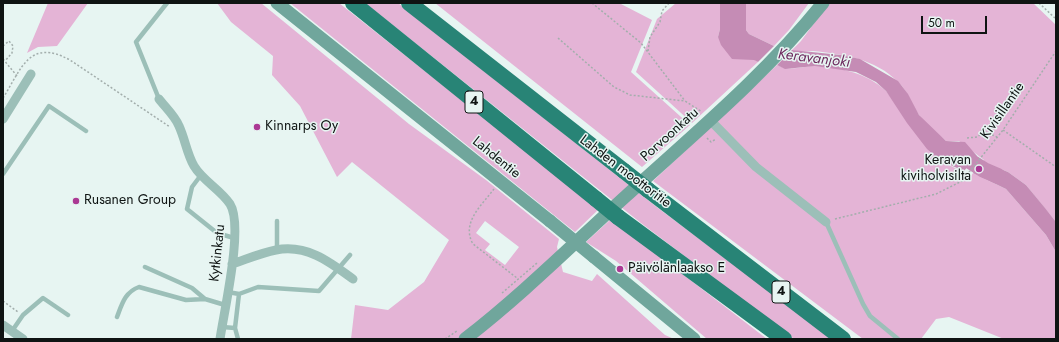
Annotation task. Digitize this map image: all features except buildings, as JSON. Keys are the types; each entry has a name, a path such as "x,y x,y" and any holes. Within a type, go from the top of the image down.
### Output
{"highway":[{"name":"4","path":"353,3 618,217 784,339"},
{"name":"Lahden moottoritie","path":"409,3 648,190 843,339"}],"main road":[{"name":"Lahdentie","path":"277,3 550,221 694,339"},
{"name":"Porvoonkatu","path":"465,339 481,334 706,115 759,75 795,37 823,3"}],"street":[{"path":"3,119 31,74"},
{"name":"Kytkinkatu","path":"159,99 178,124 191,161 201,175 230,204 234,213 232,264 220,339"},
{"path":"706,115 756,167 826,222"},
{"path":"232,264 277,249 301,250 314,253 353,279"},
{"path":"3,325 22,339"}],"lane":[{"path":"159,99 136,42 167,3"},
{"path":"3,174 49,106 86,131"},
{"path":"201,175 192,187 187,209 217,233 234,238"},
{"path":"277,221 277,249"},
{"path":"826,222 863,304 870,316 898,339"},
{"path":"228,292 239,294 258,287 319,291 350,255"},
{"path":"145,267 192,288 205,299"},
{"path":"117,317 125,296 132,289 139,287 186,300 205,299 225,305"},
{"path":"238,339 235,328 239,294"},
{"path":"12,332 23,315 43,298 68,315"},
{"path":"222,327 235,328"}],"path":[{"path":"592,3 641,43 685,101 706,115"},
{"path":"648,52 650,37 660,22 662,11 669,3"},
{"path":"1040,3 1056,19"},
{"path":"558,38 614,87 630,95 685,101"},
{"path":"3,46 9,41 13,46 12,53 4,60 17,76"},
{"name":"Kivisillantie","path":"826,222 936,194 962,181 1003,130 1056,51"},
{"path":"3,98 23,64 33,55 45,52 60,54 172,129"},
{"path":"981,130 997,137"},
{"path":"1003,130 1056,168"},
{"path":"967,138 977,137 985,132"},
{"path":"500,181 474,215 468,226 469,236 473,244 517,278"},
{"path":"3,302 23,315"},
{"path":"450,336 453,339"}],"shaded area":[{"path":"48,3 88,3 57,46 38,47 27,53"},
{"path":"217,3 261,3 409,124 486,180 559,239 557,247 563,272 592,281 597,274 665,335 674,339 351,339 355,305 388,310 424,282 449,240 352,162 337,177 300,106 272,75 273,56 231,22","holes":["485,221 519,247 505,265 485,250 490,244 476,233"]},
{"path":"290,3 339,3 599,209 575,232"},
{"path":"365,3 398,3 658,208 833,339 794,339 641,223"},
{"path":"435,3 619,3 652,20 631,72 690,125 642,167"},
{"path":"676,3 720,3 720,29 718,37 758,62 692,123 636,72 657,19"},
{"path":"746,3 809,3 789,30 774,46 749,34 746,30"},
{"path":"829,3 1033,3 1056,25 1056,222 1026,185 1008,172 983,162 984,160 959,141 946,141 935,132 919,115 907,93 901,86 889,74 880,68 847,56 813,51 792,50 801,41"},
{"path":"777,65 787,68 816,66 835,68 854,72 871,80 886,91 941,161 971,176 973,173 1006,189 1046,235 1056,252 1056,339 1004,339 949,317 936,319 921,339 863,339 653,181"},
{"path":"611,219 767,339 707,339 616,261 586,242"}],"water":[{"path":"720,3 746,3 746,30 749,34 774,46 758,62 754,60 732,59 721,45 718,37 720,29"},
{"path":"792,50 841,55 860,59 898,81 908,94 919,115 946,141 965,142 977,156 964,171 941,161 927,149 907,123 886,91 876,82 856,72 815,66 785,69 777,65"},
{"path":"983,162 1008,172 1026,185 1045,208 1056,222 1056,252 1046,235 1006,189 973,173"}],"waterway":[{"name":"Keravanjoki","path":"954,151 984,170 998,176"}],"place":[{"name":"Kinnarps Oy","path":"257,127"},
{"name":"Keravan kiviholvisilta","path":"979,169"},
{"name":"Rusanen Group","path":"76,201"},
{"name":"Päivölänlaakso E","path":"620,269"}]}
